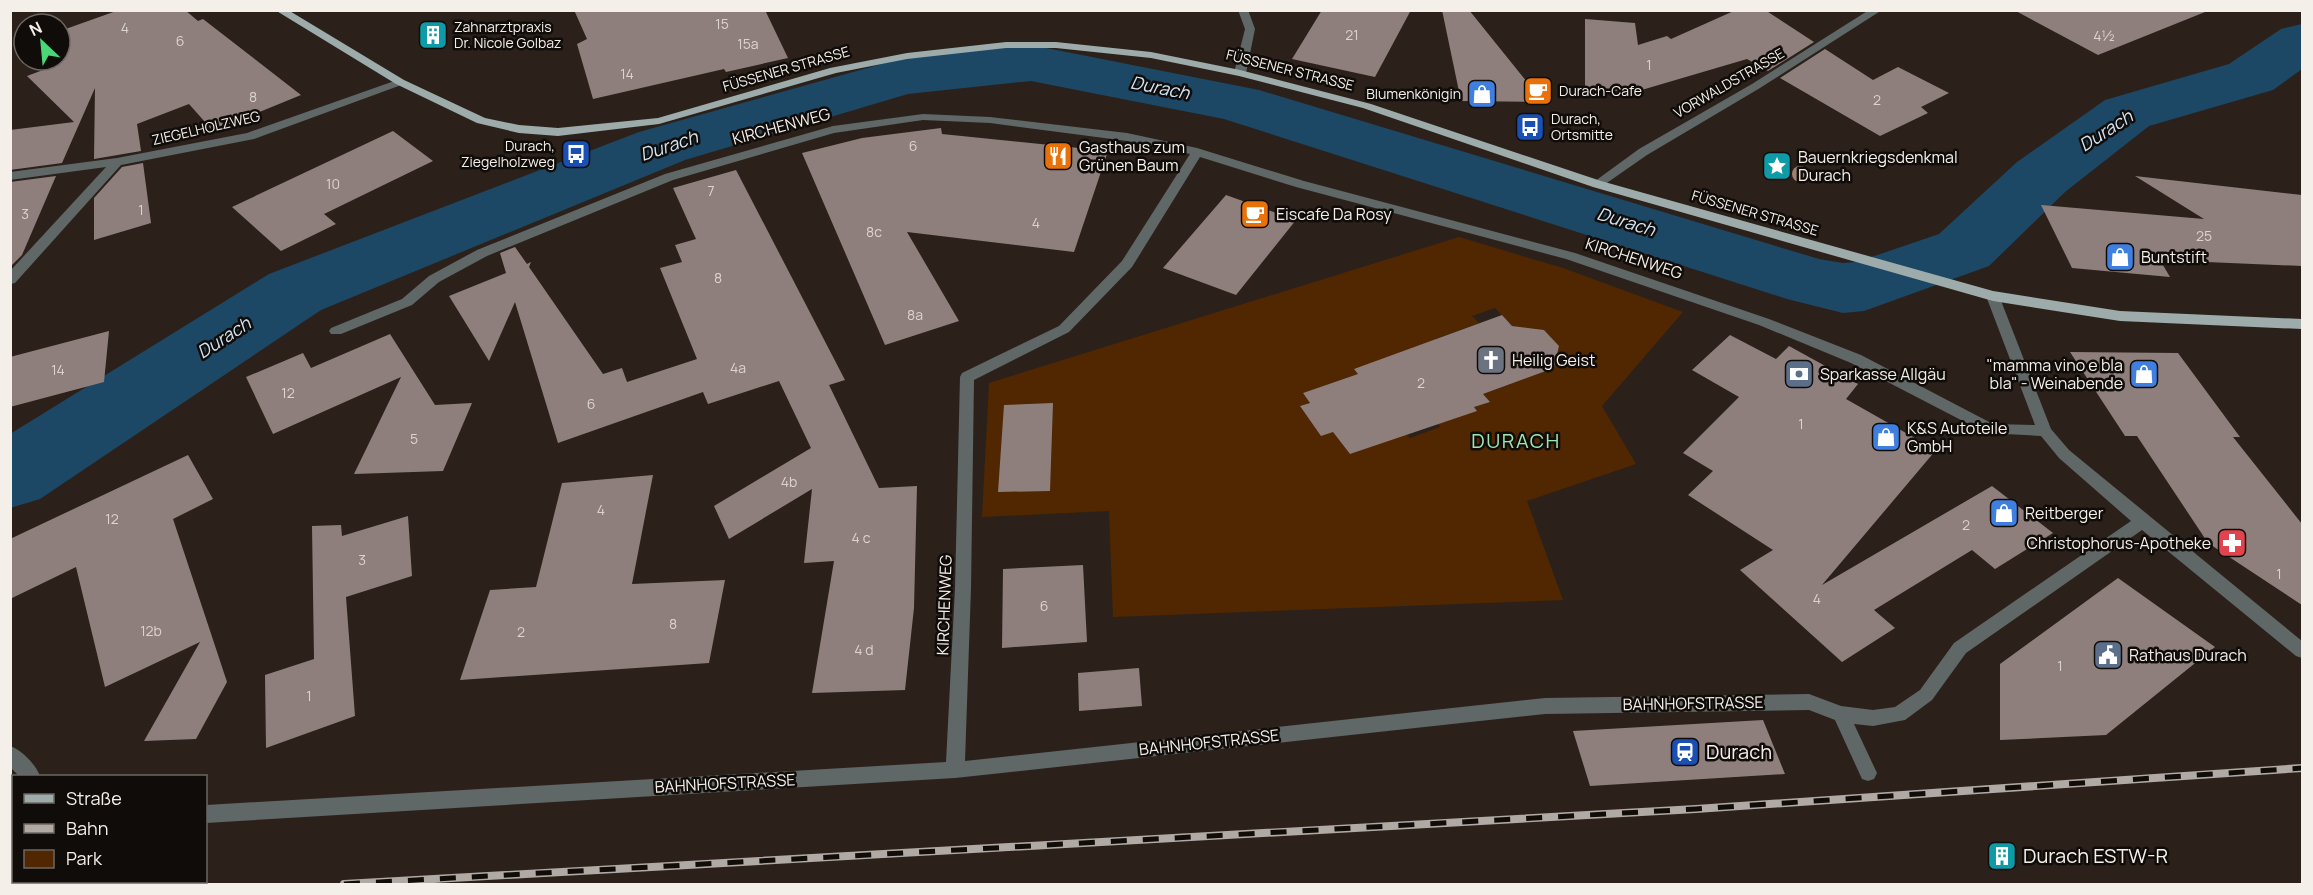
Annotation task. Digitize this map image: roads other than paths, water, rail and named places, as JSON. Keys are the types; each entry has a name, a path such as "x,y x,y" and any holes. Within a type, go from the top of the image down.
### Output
{"main road":[{"name":"FÜSSENER STRASSE","path":"280,10 400,82 481,121 519,129 558,132 659,121 834,70 907,56 1006,45 1056,45 1151,55 1240,73 1367,106 1597,184 1993,296 2120,316 2302,324"}],"street":[{"path":"1240,73 1250,29 1243,10"},
{"name":"VORWALDSTRASSE","path":"1597,184 1643,152 1756,86 1877,10"},
{"name":"ZIEGELHOLZWEG","path":"10,176 117,162 250,136 400,82"},
{"name":"KIRCHENWEG","path":"336,331 407,302 434,279 482,253 585,209 669,177 833,130 923,117 990,120 1127,137 1197,152 1300,184 1570,256 1764,322 1856,359 1991,429 2045,431"},
{"name":"KIRCHENWEG","path":"955,770 963,588 967,377 1064,329 1127,264 1197,152"},
{"path":"10,280 117,162"},
{"path":"1993,296 2045,431 2064,454 2142,521 2302,651"},
{"name":"BAHNHOFSTRASSE","path":"207,814 955,770 1545,706 1809,702 1841,714 1874,718 1899,714 1926,695 1960,648 2142,521"},
{"path":"1841,714 1869,774"},
{"path":"10,754 29,775"}],"waterway":[{"name":"Durach","path":"10,476 295,292 662,146 903,76 1031,63 1237,103 1813,282 1843,288 1864,286 1964,250 2041,177 2127,113 2251,77 2302,42"}],"railway":[{"path":"344,884 1696,809 2302,768"}],"place":[{"name":"Zahnarztpraxis Dr. Nicole Golbaz","path":"433,35"},
{"name":"Durach-Cafe","path":"1538,91"},
{"name":"Blumenkönigin","path":"1482,94"},
{"name":"Durach, Ortsmitte","path":"1530,127"},
{"name":"Durach, Ziegelholzweg","path":"576,154"},
{"name":"Gasthaus zum Grünen Baum","path":"1058,156"},
{"name":"Bauernkriegsdenkmal Durach","path":"1777,166"},
{"name":"Eiscafe Da Rosy","path":"1255,214"},
{"name":"Buntstift","path":"2120,257"},
{"name":"Heilig Geist","path":"1491,360"},
{"name":"Sparkasse Allgäu","path":"1799,374"},
{"name":"\"mamma vino e bla bla\" - Weinabende","path":"2144,374"},
{"name":"K&S Autoteile GmbH","path":"1886,437"},
{"name":"Reitberger","path":"2004,513"},
{"name":"Christophorus-Apotheke","path":"2232,543"},
{"name":"Rathaus Durach","path":"2108,655"},
{"name":"Durach","path":"1685,752"},
{"name":"Durach ESTW-R","path":"2002,856"}],"district":[{"name":"DURACH","path":"1516,441"}]}
